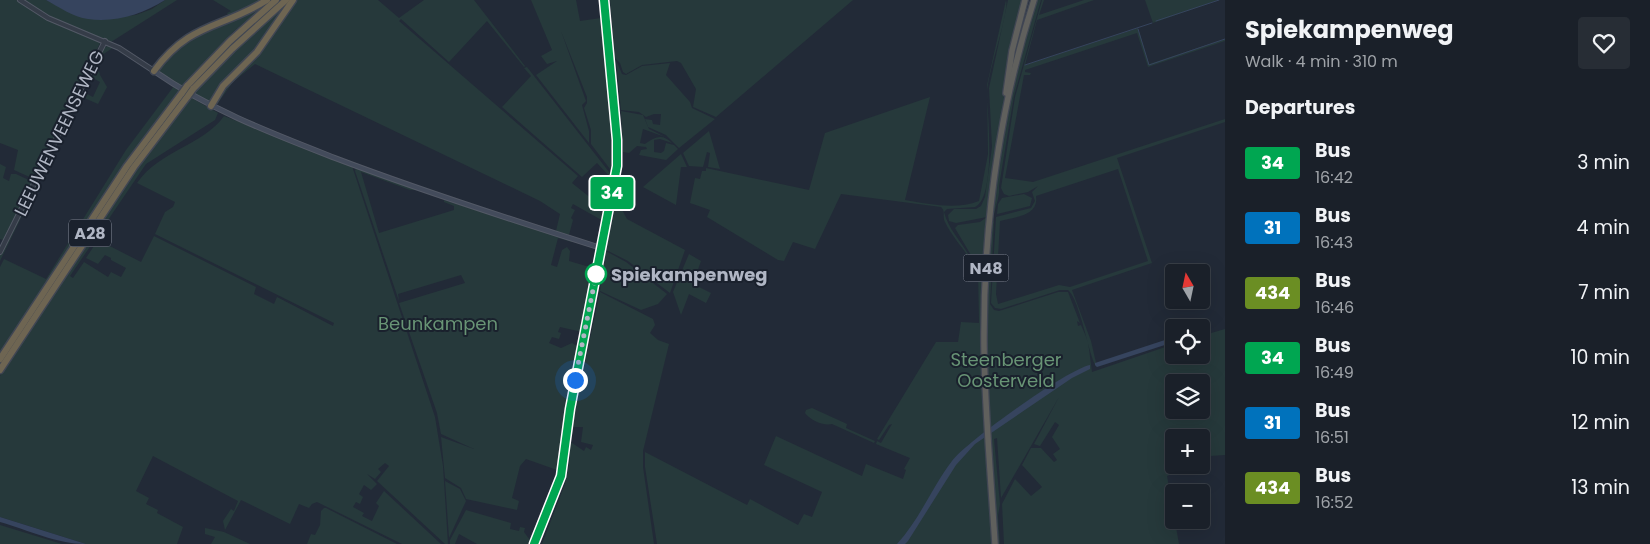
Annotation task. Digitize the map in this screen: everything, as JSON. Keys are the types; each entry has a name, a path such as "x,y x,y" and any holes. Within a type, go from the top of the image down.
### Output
{"highway":[{"path":"154,71 170,51 187,37 204,28 243,13 267,0"},
{"name":"A28","path":"0,359 127,166 230,41 276,0"},
{"name":"A28","path":"190,88 286,0"},
{"path":"211,106 224,86 257,52 293,0"},
{"name":"N48","path":"995,544 984,349 985,281 991,204 1012,51 1025,0"},
{"name":"N48","path":"1005,112 1034,0"},
{"name":"A28","path":"0,370 136,163 182,97"}],"main road":[{"path":"534,544 561,476 571,400 618,155 604,0"},
{"path":"154,71 211,106 255,128 416,188 601,248"}],"street":[{"path":"20,0 43,15 126,52 154,71"},
{"name":"LEEUWENVEENSEWEG","path":"0,252 104,41"}],"green space":[{"path":"0,0 18,0 43,17 100,43 34,179 14,170 18,150 0,143"},
{"path":"22,0 46,0 77,15 98,19 136,15 152,9 165,0 177,0 111,42 48,17"},
{"path":"213,0 263,0 229,16 227,13 231,11"},
{"path":"271,0 232,33 181,88 158,71 162,61 180,43"},
{"path":"290,0 264,41 211,103 192,95 226,58"},
{"path":"296,0 378,0 399,18 424,0 474,0 524,67 487,21 449,62 401,19 399,21 578,176 572,183 607,211 605,222 573,204 571,208 575,210 571,218 573,220 569,235 556,231 560,214 540,201 255,64 233,82 218,103 215,104"},
{"path":"531,0 576,0 580,21 601,18 615,132 613,173 591,144 591,130 584,108 587,103 587,97 561,31 586,101 582,105 589,131 589,143 536,75 557,61 547,64 541,56 552,50"},
{"path":"610,0 853,0 716,117 693,107 696,89 681,63 677,61 642,65 626,74 623,72 620,63 615,58"},
{"path":"1006,0 1005,18 990,74 987,94 987,85"},
{"path":"1008,0 1024,0 1010,59 987,217 956,223 949,221 948,215 954,209 976,209 981,206 985,197 992,147 989,88"},
{"path":"1035,0 1041,0 1014,96 994,215 1000,159 1015,79"},
{"path":"1042,0 1044,0 1039,15 1084,0 1094,0 1037,20 1025,65 1138,28 1149,64 1225,39 1225,41 1148,67 1137,33 1025,70 1025,72 1031,73 1030,75 1024,75 1005,178 1033,182 1225,119 1225,122 1117,158 1152,263 1072,290 1091,341 1097,367 1091,355 1077,306 1068,290 1060,290 1001,309 995,308 991,303 996,217 1031,208 1035,201 1032,192 1038,186 1028,192 1009,196 1004,194 1001,188 1015,97","holes":["1118,169 1148,261 1070,287 1059,285 998,304 996,294 1000,221 1019,217 1030,212 1036,203 1036,196"]},
{"path":"1145,0 1219,0 1153,23"},
{"path":"108,45 114,47 102,55 89,80 98,66 100,75 107,87 98,104 82,97 85,93 93,97 100,82 93,78 91,82 87,80 102,50"},
{"path":"616,60 622,74 626,75 642,66 670,63 666,75 690,102 692,108 715,119 679,148 666,135 648,127 645,119 652,120 653,124 660,125 661,114 646,117 639,112 621,110"},
{"path":"527,67 613,177 610,193 607,192 610,177 597,163 582,177 502,107 531,76 524,68"},
{"path":"84,86 88,87 85,87 0,261 0,254"},
{"path":"174,86 179,90 107,190 0,353 0,267 4,259 46,279 126,150"},
{"path":"190,97 218,113 215,120 146,164 70,276 73,278 84,262 108,277 111,272 121,277 126,268 111,260 111,258 105,255 98,264 86,258 98,240 141,262 154,236 256,287 254,294 274,304 277,297 333,326 334,323 155,234 165,212 173,207 175,202 137,183 157,163 205,134 224,116 352,166 435,417 443,466 448,544 445,544 377,481 389,466 385,463 378,469 381,472 375,479 367,474 377,484 371,490 364,485 359,494 363,497 360,504 356,502 353,507 364,513 362,516 372,521 379,506 376,503 384,491 441,544 402,544 317,502 309,508 299,504 290,524 241,500 225,530 223,521 231,509 234,511 238,501 153,456 136,491 149,498 146,504 158,510 157,513 183,527 177,544 86,544 0,517 0,376 137,167"},
{"path":"930,97 905,200 952,206 979,201 988,154 987,100 989,156 986,189 982,200 975,207 947,209 944,212 951,229 967,252 975,268 977,277 971,261 945,222 941,207 841,194 815,249 793,242 784,261 778,260 707,217 710,210 690,203 695,178 700,179 702,171 706,171 706,168 809,190 825,133"},
{"path":"621,111 643,115 649,129 665,137 643,129 640,143 645,144 655,138 662,137 672,143 660,139 654,140 654,152 661,153 664,151 666,143 674,145 678,149 666,160 639,155 641,150 647,149 646,147 637,146 629,153 623,152"},
{"path":"709,131 720,169 708,167 710,153 707,152 703,167 689,166 683,153"},
{"path":"681,154 687,167 681,167 676,205 643,187"},
{"path":"0,164 6,167 3,178 9,181 11,174 16,174 33,182 0,250 3,240 0,239"},
{"name":"Beunkampen","path":"356,167 418,190 410,190 361,172 379,233 454,210 454,206 444,202 444,200 574,240 572,242 558,238 551,265 557,267 562,250 567,247 570,251 569,261 586,266 596,266 582,332 560,327 558,332 561,333 559,339 552,337 549,343 561,348 572,343 580,348 567,417 560,471 526,459 520,466 512,498 519,501 517,510 466,499 461,488 445,478 441,437 474,449 441,434 437,413 399,303 465,283 461,275 398,294 399,301 355,171"},
{"path":"1024,194 1032,198 1030,206 997,214 998,204 1002,198"},
{"path":"620,206 627,219 685,250 670,293 628,261 606,250 615,208"},
{"name":"Steenberger Oosterveld","path":"987,217 982,322 985,321 992,217 994,222 990,304 994,310 999,311 1058,292 1068,292 1080,323 1077,321 1078,326 1081,325 1088,341 1092,372 1165,347 1165,364 1210,364 1210,333 1225,329 1225,455 1210,456 1210,429 1165,429 1165,474 1172,474 1167,476 1168,484 1165,484 1165,529 1176,529 1179,544 1004,544 1002,504 1015,479 1031,496 1042,487 1022,465 1031,448 1041,448 1054,462 1057,460 1053,454 1060,449 1052,437 1059,425 1055,422 1040,446 1034,444 1059,397 1001,498 997,438 994,439 1000,504 998,516 1000,544 998,544 990,442 987,444 994,544 657,544 645,467 645,452 747,505 750,499 798,525 804,514 812,517 822,492 764,465 776,436 862,476 866,464 903,479 906,470 904,469 910,458 876,444 877,441 881,443 892,424 889,425 879,440 877,439 936,342 958,342 961,322 979,323 978,267 955,228 958,225 980,222"},
{"path":"606,251 626,262 667,294 658,304 641,310 600,291"},
{"path":"689,254 701,261 693,284 711,293 706,303 689,294 681,315 673,292"},
{"path":"600,292 653,319 655,325 650,333 658,340 669,344 643,451 643,467 654,544 542,544 565,484 570,459 569,441 584,451 586,447 591,450 593,445 581,442 583,427 574,427 572,432 570,432"},
{"path":"812,408 847,424 846,428 875,441 874,443 832,424 813,420 805,413 806,410"},
{"path":"445,481 460,489 466,501 449,538"},
{"path":"324,508 397,544 307,544 311,534 315,535 320,525 321,511"},
{"path":"466,510 511,523 510,529 519,531 520,527 525,528 524,532 533,544 477,544 459,534 455,544 450,544 450,540"},
{"path":"0,525 62,544 0,544"},
{"path":"205,528 224,532 250,544 211,544 215,537 205,534"}],"water":[{"path":"46,0 165,0 128,16 98,20 77,16"},
{"path":"1165,340 1165,345 1097,367 1095,363"},
{"path":"1090,365 1090,369 1072,378 975,444 956,465 908,541 905,544 897,544 912,524 945,471 961,451 1018,407 1078,369"},
{"path":"0,517 86,544 64,542 43,536 0,522"}],"waterway":[{"path":"1156,21 1219,0"},
{"path":"1025,65 1152,23"},
{"path":"1138,29 1149,65 1225,39"}],"bus line":[{"name":"34","path":"534,544 561,476 570,409 617,166 617,140 604,0"}],"place":[{"name":"Spiekampenweg","path":"596,274"}],"route":[{"path":"575,380 597,270 596,274"}]}
